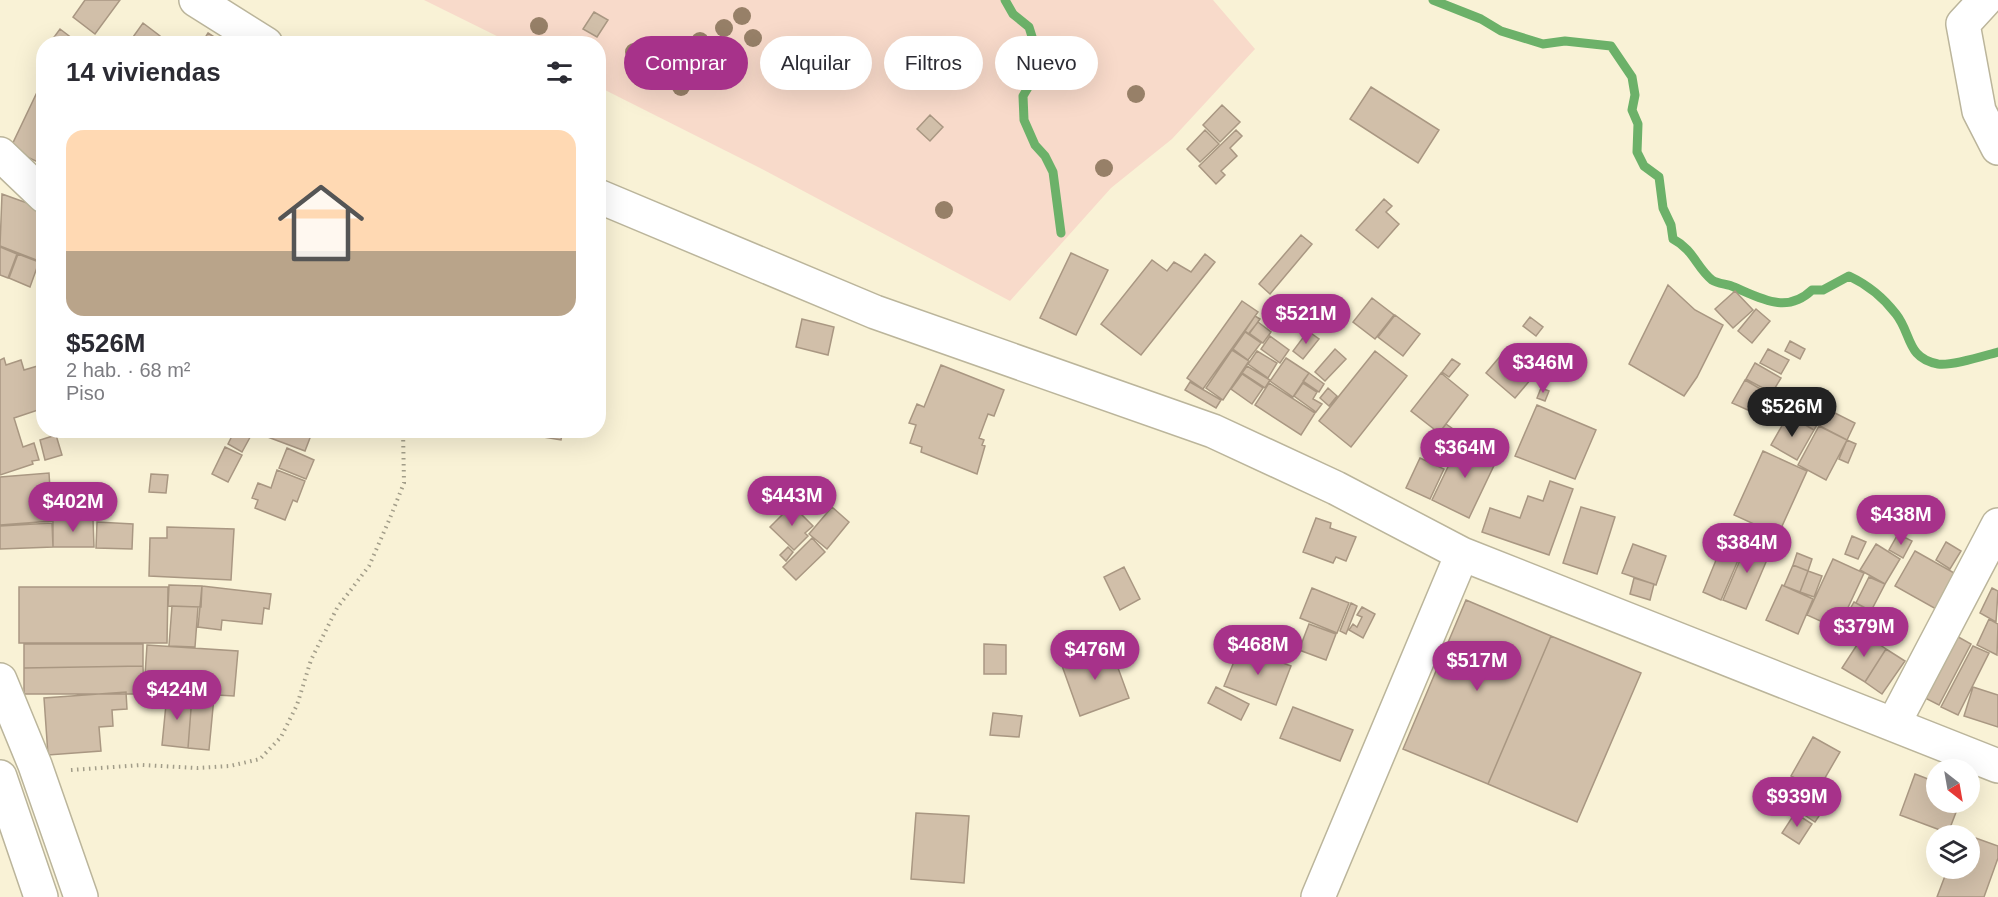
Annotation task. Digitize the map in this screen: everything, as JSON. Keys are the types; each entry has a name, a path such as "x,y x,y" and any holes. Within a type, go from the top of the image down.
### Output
{"street":[{"path":"196,0 253,36"},
{"path":"1985,0 1963,24 1979,111 1998,148"},
{"path":"0,154 36,188"},
{"path":"606,199 875,312 1214,431 1336,488 1462,554 1998,766"},
{"path":"1894,723 1998,525"},
{"path":"1318,897 1462,554"},
{"path":"0,681 35,765 81,897"},
{"path":"0,777 41,897"}],"path":[{"path":"66,770 142,765 197,768 230,766 260,759 281,737 297,705 311,660 337,609 369,566 404,483 403,438"}],"shaded area":[{"path":"424,0 1213,0 1255,49 1172,139 1111,188 1010,301 762,169 606,91 606,36 497,36"}],"building":[{"path":"85,0 120,0 95,34 73,17"},
{"path":"594,12 608,20 598,36 583,29"},
{"path":"143,23 160,36 134,36"},
{"path":"60,29 69,36 55,36"},
{"path":"1371,87 1439,130 1418,163 1350,119"},
{"path":"36,94 36,161 10,149"},
{"path":"1222,105 1240,122 1220,142 1203,125"},
{"path":"930,115 943,127 930,141 917,129"},
{"path":"1205,130 1219,144 1200,162 1187,149"},
{"path":"1236,130 1242,136 1230,148 1237,156 1221,171 1225,175 1216,184 1199,166"},
{"path":"2,194 36,206 36,260 0,246"},
{"path":"1384,199 1392,206 1386,212 1399,224 1378,248 1356,230"},
{"path":"1301,235 1312,244 1270,294 1259,284"},
{"path":"0,247 17,254 8,278 0,275"},
{"path":"1071,253 1108,270 1076,335 1040,318"},
{"path":"18,254 36,261 36,270 30,287 9,278"},
{"path":"1205,254 1215,262 1141,355 1101,324 1152,260 1167,271 1174,262 1191,272"},
{"path":"1668,285 1695,310 1723,325 1697,377 1684,396 1629,364"},
{"path":"1735,291 1753,310 1733,328 1715,309"},
{"path":"1372,298 1394,315 1375,339 1353,322"},
{"path":"1242,301 1258,312 1203,389 1187,378"},
{"path":"1756,309 1770,321 1752,343 1738,331"},
{"path":"1395,315 1420,334 1403,356 1378,337"},
{"path":"1255,316 1260,319 1249,334 1245,331"},
{"path":"1530,317 1543,327 1536,336 1523,326"},
{"path":"802,319 834,327 828,355 796,347"},
{"path":"1258,322 1271,332 1263,343 1249,333"},
{"path":"1308,331 1319,339 1303,359 1293,351"},
{"path":"1245,332 1261,343 1248,360 1233,349"},
{"path":"1270,336 1289,350 1280,363 1261,349"},
{"path":"1790,341 1805,349 1800,359 1785,351"},
{"path":"1508,347 1537,372 1515,398 1486,373"},
{"path":"1335,349 1346,359 1325,381 1315,372"},
{"path":"1768,349 1789,360 1781,374 1760,363"},
{"path":"1232,350 1249,361 1223,400 1206,388"},
{"path":"1257,351 1277,363 1268,378 1248,364"},
{"path":"1375,351 1407,376 1351,447 1319,421"},
{"path":"4,358 6,365 21,360 24,370 36,366 36,411 14,418 23,447 34,443 39,460 0,475 0,360"},
{"path":"1286,358 1309,373 1293,397 1270,381"},
{"path":"1452,359 1460,364 1449,377 1442,372"},
{"path":"1755,363 1781,378 1772,393 1746,379"},
{"path":"941,365 1004,390 994,416 988,414 979,438 984,440 982,445 985,446 977,474 921,452 922,447 910,443 916,425 909,423 917,404 924,407"},
{"path":"1247,366 1270,380 1265,388 1242,373"},
{"path":"1309,373 1324,384 1319,392 1303,381"},
{"path":"1441,373 1468,395 1439,433 1411,411"},
{"path":"1242,374 1263,388 1252,404 1231,389"},
{"path":"1745,380 1771,395 1759,415 1732,403"},
{"path":"1190,382 1221,400 1216,408 1185,390"},
{"path":"1269,383 1315,413 1301,435 1255,405"},
{"path":"1303,383 1317,392 1313,399 1322,404 1316,412 1294,396"},
{"path":"1328,388 1337,396 1329,406 1320,398"},
{"path":"1541,388 1549,391 1545,401 1537,398"},
{"path":"1819,395 1832,401 1828,412 1814,405"},
{"path":"1799,397 1825,412 1814,430 1788,415"},
{"path":"1537,405 1596,430 1575,479 1515,456"},
{"path":"1829,410 1855,423 1847,440 1820,426"},
{"path":"1788,415 1814,430 1797,460 1771,445"},
{"path":"1446,424 1453,429 1443,441 1437,436"},
{"path":"1819,426 1847,440 1826,480 1798,465"},
{"path":"57,438 62,455 45,460 40,440"},
{"path":"231,438 250,438 242,452 228,444"},
{"path":"270,438 310,438 305,451"},
{"path":"1461,440 1498,457 1469,518 1432,500"},
{"path":"1847,440 1856,444 1848,463 1839,459"},
{"path":"225,447 242,455 228,482 212,474"},
{"path":"287,448 314,460 306,479 279,468"},
{"path":"1763,451 1807,471 1778,535 1734,515"},
{"path":"1420,458 1444,469 1430,499 1406,488"},
{"path":"277,470 305,481 297,502 293,500 285,520 255,508 258,500 252,498 258,483 271,488"},
{"path":"49,473 52,521 0,525 0,477"},
{"path":"151,474 168,475 166,493 149,492"},
{"path":"1550,481 1573,489 1549,555 1482,532 1490,508 1520,518 1528,496 1543,501"},
{"path":"792,505 813,526 805,533 808,536 794,550 770,527"},
{"path":"832,507 849,522 827,549 809,534"},
{"path":"1581,507 1615,517 1597,574 1563,563"},
{"path":"1316,518 1331,523 1330,528 1356,537 1346,561 1336,557 1333,563 1303,552"},
{"path":"93,519 94,547 53,547 53,520"},
{"path":"97,522 133,524 132,549 96,548"},
{"path":"52,523 53,547 0,549 0,526"},
{"path":"167,527 234,529 231,580 149,576 150,538 167,538"},
{"path":"1898,534 1912,541 1903,558 1889,550"},
{"path":"1852,536 1866,542 1858,559 1845,554"},
{"path":"812,538 825,552 796,580 783,567"},
{"path":"1749,539 1772,548 1746,609 1723,600"},
{"path":"1946,542 1961,551 1950,569 1936,560"},
{"path":"1723,543 1742,551 1721,600 1703,592"},
{"path":"1633,544 1666,556 1656,585 1622,573"},
{"path":"1876,544 1900,559 1885,584 1860,570"},
{"path":"788,547 793,552 786,561 780,555"},
{"path":"1915,551 1956,574 1936,609 1895,586"},
{"path":"1797,553 1812,559 1808,571 1793,565"},
{"path":"1833,559 1864,573 1838,629 1807,615"},
{"path":"1793,565 1808,571 1800,592 1784,586"},
{"path":"1124,567 1140,599 1120,610 1104,577"},
{"path":"1808,571 1822,576 1814,597 1800,592"},
{"path":"1869,577 1885,584 1871,611 1856,603"},
{"path":"1634,578 1654,584 1650,600 1630,594"},
{"path":"169,585 202,586 201,607 168,606"},
{"path":"1782,585 1813,599 1798,634 1766,620"},
{"path":"202,586 271,594 269,609 264,608 262,624 222,620 221,630 198,627"},
{"path":"19,587 168,587 167,643 19,643"},
{"path":"1312,588 1349,603 1337,633 1300,618"},
{"path":"1992,588 1998,591 1996,622 1980,613"},
{"path":"1466,600 1551,636 1488,784 1403,749"},
{"path":"1854,602 1871,611 1858,636 1840,627"},
{"path":"1351,603 1357,606 1346,634 1340,631"},
{"path":"172,606 198,607 195,647 169,646"},
{"path":"1362,607 1375,614 1363,638 1349,630 1353,624 1357,627 1362,617 1357,615"},
{"path":"1989,619 1998,624 1997,655 1977,645"},
{"path":"1309,624 1336,634 1326,660 1299,650"},
{"path":"1864,634 1886,649 1865,682 1842,668"},
{"path":"1953,634 1971,644 1939,705 1921,696"},
{"path":"1551,636 1641,673 1577,822 1488,784"},
{"path":"24,644 143,644 143,666 24,668"},
{"path":"984,644 1006,645 1006,674 984,674"},
{"path":"147,645 238,651 234,696 144,691"},
{"path":"1110,646 1129,698 1080,716 1061,663"},
{"path":"1973,646 1989,653 1958,715 1941,707"},
{"path":"1240,647 1291,666 1276,705 1224,686"},
{"path":"1886,649 1905,661 1882,694 1865,682"},
{"path":"143,666 144,694 24,694 24,668"},
{"path":"1216,687 1249,704 1241,720 1208,703"},
{"path":"1973,687 1998,695 1998,727 1964,716"},
{"path":"126,692 127,709 112,710 113,726 99,727 101,751 48,755 44,698"},
{"path":"167,694 192,696 188,748 162,745"},
{"path":"192,696 214,697 209,750 188,748"},
{"path":"1293,707 1353,730 1340,761 1280,738"},
{"path":"993,713 1022,716 1019,737 990,735"},
{"path":"1813,737 1840,752 1818,790 1791,776"},
{"path":"1915,774 1926,778 1926,813 1956,813 1951,825 1927,825 1900,815"},
{"path":"1805,803 1821,813 1815,822 1800,812"},
{"path":"916,813 969,816 964,883 911,879"},
{"path":"1795,813 1812,824 1799,844 1782,833"},
{"path":"1980,840 1998,846 1998,858 1984,897 1937,897 1944,879 1980,879"}],"waterway":[{"path":"1005,0 1013,14 1029,27 1034,43 1037,58 1036,74 1023,96 1024,120 1035,145 1045,156 1053,172 1061,233"},
{"path":"1433,0 1481,19 1501,31 1543,44 1565,41 1611,46 1632,77 1635,95 1632,110 1638,124 1637,152 1644,166 1659,177 1663,208 1671,225 1673,239 1686,248 1712,280 1764,300 1784,303 1803,297 1812,290 1823,290 1849,276 1869,287 1886,302 1901,322 1915,351 1928,361 1951,364 1998,352"}]}
